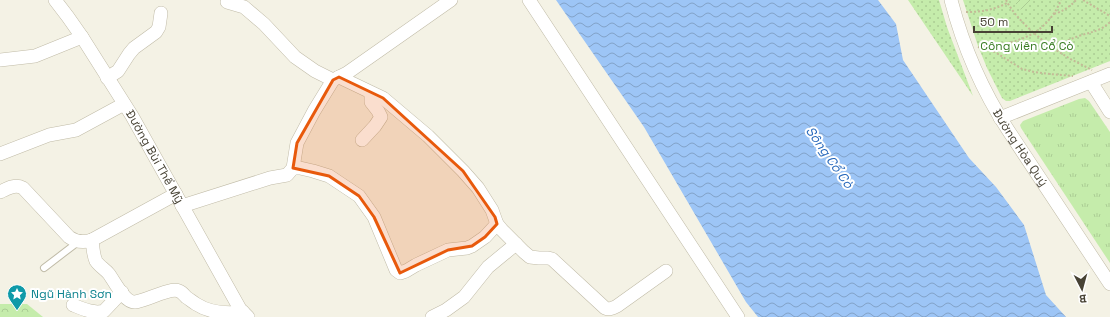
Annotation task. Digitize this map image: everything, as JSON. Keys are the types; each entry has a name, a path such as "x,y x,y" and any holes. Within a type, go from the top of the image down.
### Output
{"street":[{"name":"Đường Bùi Thế Mỹ","path":"55,0 82,37 132,116 240,309 245,315"},
{"path":"182,206 270,178 286,175 293,168 297,143 314,111 336,78 347,73 450,0"},
{"path":"529,0 738,317"},
{"name":"Đường Hòa Quý","path":"951,0 962,38 984,90 1000,118 1109,280"},
{"path":"227,2 244,7 264,24 295,56 315,71 336,78 383,98 428,136 463,171 478,188 494,214 497,224 516,244 530,257 552,259 605,308 612,308 626,300 666,271"},
{"path":"107,78 118,71 134,48 156,32 159,26 161,13"},
{"path":"0,60 35,56 82,37"},
{"path":"1000,118 1093,77 1110,74"},
{"path":"1093,77 1110,112"},
{"path":"362,140 381,117 371,102 371,92"},
{"path":"0,154 49,135 76,130 124,104"},
{"path":"293,168 329,176 359,196 374,217 396,270 400,273 448,250 472,246 485,237 497,224"},
{"path":"0,192 16,186 23,188 69,236 78,242 87,242 92,240 176,194"},
{"path":"92,240 96,260 131,301 135,302 176,290 180,291 197,305 208,309 218,312 245,315"},
{"path":"432,317 446,310 464,297 488,267 516,244"},
{"path":"73,305 94,312 101,312 104,311 122,292"}],"lane":[{"path":"44,268 78,242"}],"path":[{"path":"1061,0 1045,24 1034,33 1010,43 975,46 995,52 1014,64 1034,72 1063,76 1079,76"},
{"path":"1053,14 1071,6 1076,0"},
{"path":"1083,0 1110,16"},
{"path":"963,12 988,11 999,7 1007,1 1015,14 1034,33 1093,77"},
{"path":"1054,48 1068,40 1101,29 1110,22"}],"highlighted area":[{"path":"339,77 383,98 463,171 495,217 497,224 485,237 472,246 448,250 400,273 374,217 359,196 329,176 293,168 297,143 333,80"}],"green space":[{"path":"908,0 939,0 947,27 973,96"},
{"name":"Công viên Cổ Cò","path":"963,0 1110,0 1110,61 1010,101 1006,101 1002,98 987,68"},
{"path":"1013,0 1031,0 1021,10"},
{"path":"1085,98 1089,101 1110,132 1110,263 1020,125 1023,121"},
{"name":"Ngũ Hành Sơn","path":"0,304 27,304 43,317 0,317"}],"water":[{"name":"Sông Cổ Cò","path":"556,0 878,0 896,24 903,60 969,158 996,187 1024,225 1046,295 1066,317 758,317 746,302 644,127"}],"place":[{"name":"Ngũ Hành Sơn","path":"17,311"}]}
